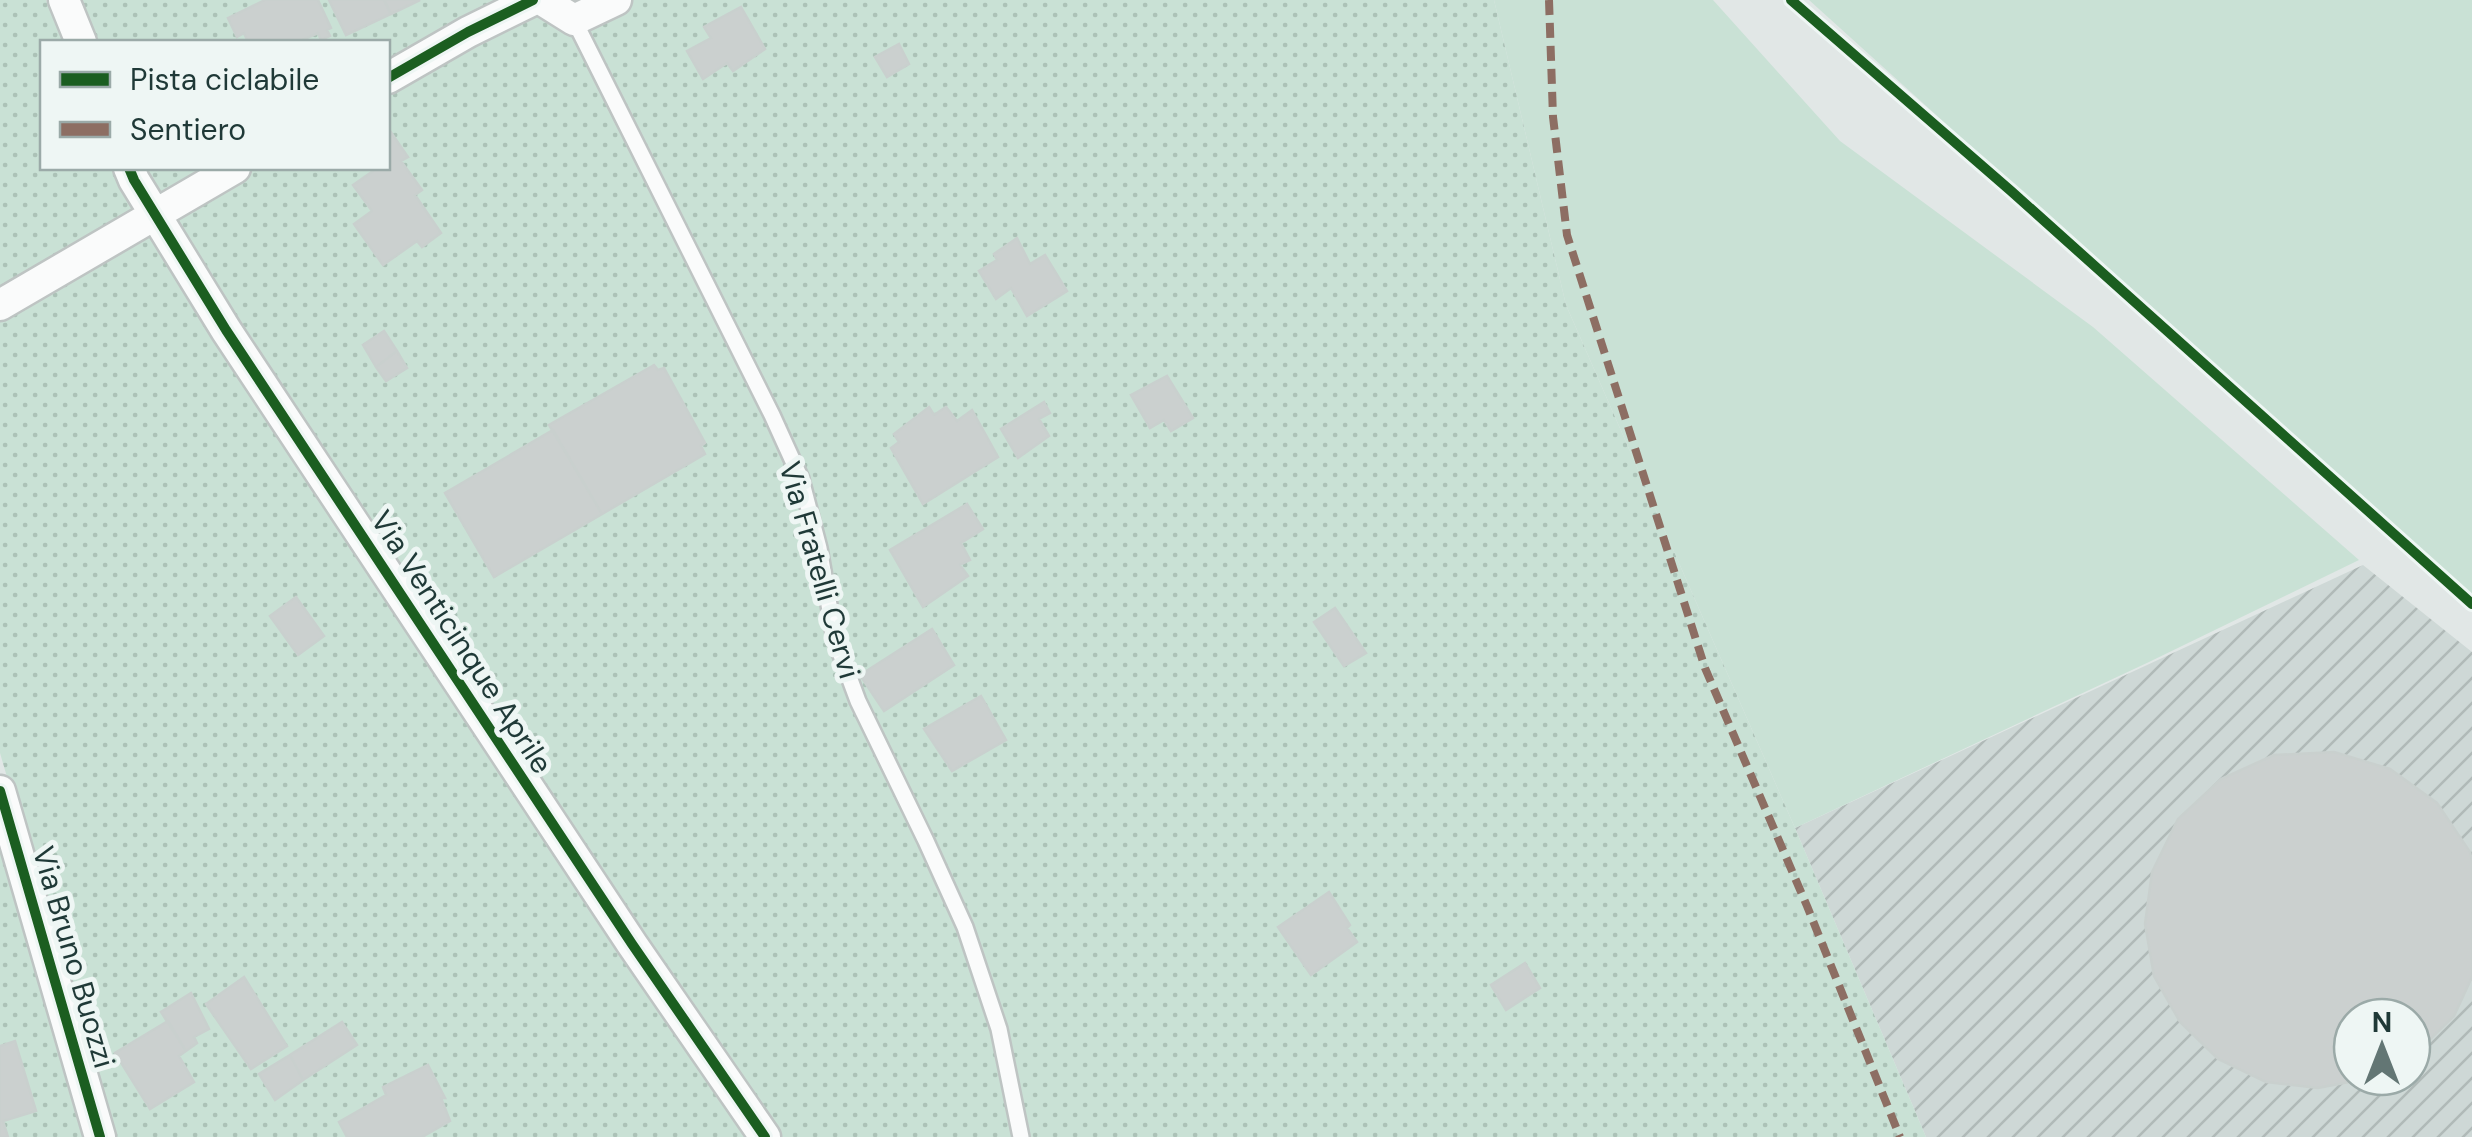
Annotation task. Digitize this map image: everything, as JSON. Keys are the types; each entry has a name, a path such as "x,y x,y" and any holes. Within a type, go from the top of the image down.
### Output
{"street":[{"path":"64,0 80,40"},
{"path":"390,77 533,0"},
{"path":"542,0 574,20 616,0"},
{"name":"Via Venticinque Aprile","path":"130,170 226,330 632,944 765,1137"},
{"path":"0,305 231,170"},
{"name":"Via Bruno Buozzi","path":"0,792 100,1137"}],"lane":[{"name":"Via Fratelli Cervi","path":"574,20 801,479 836,639 858,701 965,928 1000,1029 1022,1137"}],"shaded area":[{"path":"2363,565 2472,652 2472,1137 1926,1137 1795,828"}],"green space":[{"path":"0,0 46,0 62,40 40,40 40,170 113,170 132,209 0,286"},
{"path":"77,0 1494,0 1566,305 1926,1137 775,1137 233,326 141,170 390,170 390,40 92,40"},
{"path":"1494,0 1713,0 1840,141 2093,327 2359,560 1795,828 1566,305"},
{"path":"1809,0 2472,0 2472,600"},
{"path":"151,229 751,1137 112,1137 0,753 0,318"},
{"path":"0,822 91,1137 0,1137"}],"building":[{"path":"265,0 318,0 331,28 327,30 330,36 321,40 318,33 302,40 247,40 244,33 237,37 228,18"},
{"path":"329,0 384,0 391,14 346,35"},
{"path":"384,0 420,0 391,14"},
{"path":"741,7 765,49 733,71 727,63 703,79 687,51 711,38 704,27"},
{"path":"899,44 909,64 887,77 875,57"},
{"path":"390,131 408,157 401,161 422,190 415,195 441,233 422,247 417,241 383,265 354,224 372,211 353,185 373,171 390,170"},
{"path":"1017,238 1030,264 1045,255 1067,291 1027,316 1011,288 996,299 979,271 997,260 994,254"},
{"path":"384,331 397,351 376,367 363,345"},
{"path":"397,351 407,368 386,381 376,367"},
{"path":"654,365 658,370 664,368 705,443 701,446 705,454 602,514 549,425"},
{"path":"1167,376 1193,418 1171,431 1164,420 1150,428 1131,395"},
{"path":"1044,402 1050,413 1039,419 1049,436 1018,458 1001,429"},
{"path":"929,407 934,415 946,407 957,421 972,410 998,457 923,504 891,448 899,442 894,434"},
{"path":"553,430 602,514 494,577 445,493"},
{"path":"967,504 983,529 961,543 970,560 960,565 968,576 923,607 890,550"},
{"path":"296,597 324,636 298,655 270,616"},
{"path":"1335,608 1366,653 1344,666 1314,622"},
{"path":"932,629 954,665 884,711 860,675"},
{"path":"981,696 1006,740 952,771 924,729"},
{"path":"2334,752 2390,769 2437,803 2470,852 2472,862 2472,977 2454,1016 2432,1037 2432,997 2332,997 2332,1085 2318,1088 2266,1082 2218,1059 2180,1022 2154,976 2145,924 2152,872 2178,819 2221,779 2274,755"},
{"path":"1329,892 1357,942 1311,975 1278,927"},
{"path":"1525,963 1540,988 1506,1010 1491,985"},
{"path":"244,977 287,1046 251,1069 206,1004"},
{"path":"191,993 209,1029 194,1037 197,1043 186,1051 161,1012"},
{"path":"168,1021 186,1051 179,1056 194,1082 150,1109 115,1053"},
{"path":"342,1022 357,1045 303,1080 290,1055"},
{"path":"15,1041 36,1111 3,1121 8,1137 0,1137 0,1046"},
{"path":"290,1055 303,1080 275,1100 259,1074"},
{"path":"428,1065 445,1098 441,1098 450,1121 422,1137 347,1137 339,1122 386,1095 383,1087"}],"marked path":[{"path":"1549,0 1553,117 1567,235 1705,668 1900,1137"}],"cycle path":[{"path":"390,77 533,0"},
{"path":"1791,0 2011,191 2472,604"},
{"path":"130,170 226,330 632,944 765,1137"},
{"path":"0,791 100,1137"}]}
